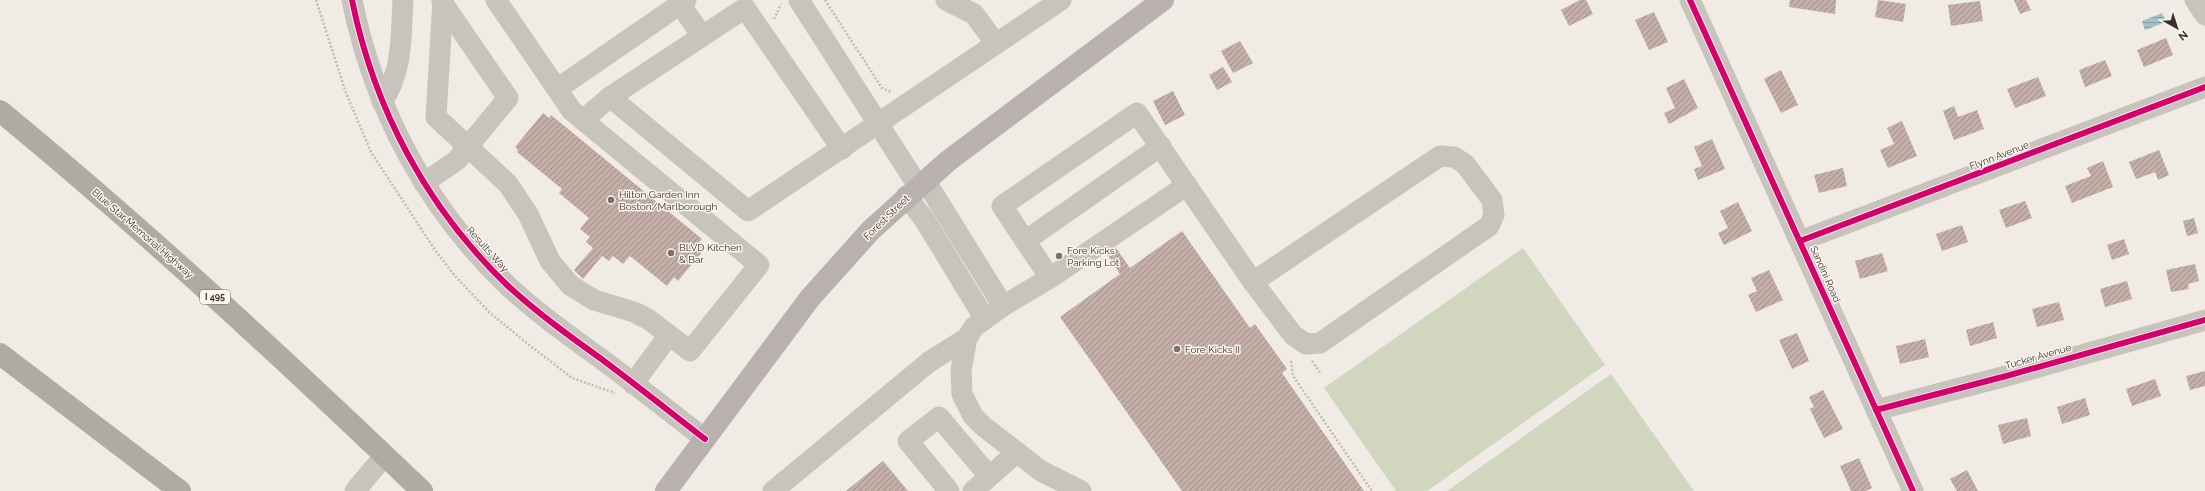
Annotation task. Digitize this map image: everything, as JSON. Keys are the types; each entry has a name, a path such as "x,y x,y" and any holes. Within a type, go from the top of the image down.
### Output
{"highway":[{"name":"Blue Star Memorial Highway","path":"0,111 241,319 422,491"},
{"path":"0,354 180,491"}],"main road":[{"name":"Forest Street","path":"666,491 822,283 858,243 916,188 1163,0"}],"street":[{"name":"Results Way","path":"352,0 363,47 382,102 404,148 424,183 461,235 508,286 542,315 705,439"},
{"path":"382,102 389,91 398,67 403,0"},
{"path":"442,1 436,117 468,148 496,172 512,190 528,214 550,262 570,285 594,300 641,315 690,351 759,265 572,111 496,0"},
{"path":"799,0 878,124 994,313"},
{"path":"946,0 976,6 977,16 996,44"},
{"path":"610,97 748,212 1061,0"},
{"name":"Sandini Road","path":"1690,0 1913,491"},
{"path":"2195,0 2205,15"},
{"path":"424,183 452,165 468,148 508,98 442,1"},
{"path":"556,89 683,2 702,36"},
{"path":"583,120 610,97 745,8 842,149"},
{"name":"Flynn Avenue","path":"1800,241 2205,87"},
{"path":"1050,278 1002,206 1137,113 1253,282 1293,335 1306,344 1320,343 1489,226 1494,215 1492,200 1465,164 1454,157 1440,156 1253,282"},
{"path":"1025,240 1161,146"},
{"path":"1081,491 1041,471 973,416 963,396 961,370 967,338 974,327 994,313 1050,278 1187,185"},
{"name":"Tucker Avenue","path":"1876,410 2010,375 2205,320"},
{"path":"633,384 668,335"},
{"path":"773,491 929,362 967,338"},
{"path":"949,491 908,441 939,417 989,476"},
{"path":"973,491 1017,452"},
{"path":"355,491 384,455"}],"path":[{"path":"825,0 882,88 886,92 897,94"},
{"path":"1310,360 1321,374"},
{"path":"1291,361 1293,376 1372,491"}],"green space":[{"path":"1523,248 1605,365 1427,491 1396,491 1324,388"},
{"path":"1611,374 1694,491 1447,491"}],"water":[{"path":"2162,13 2166,22 2145,30 2142,21"}],"building":[{"path":"1580,0 1586,0 1593,14 1569,26 1561,10"},
{"path":"1790,0 1836,0 1835,14 1789,7"},
{"path":"1878,0 1906,4 1903,22 1875,17"},
{"path":"2014,0 2026,0 2031,10 2020,14"},
{"path":"1980,1 1983,21 1951,26 1948,5"},
{"path":"1654,12 1668,42 1649,50 1635,20"},
{"path":"2166,38 2173,55 2144,67 2137,50"},
{"path":"1240,41 1253,63 1233,73 1221,51"},
{"path":"2105,60 2112,76 2085,87 2079,70"},
{"path":"1223,67 1232,82 1217,90 1209,75"},
{"path":"1781,70 1798,105 1781,113 1764,79"},
{"path":"2038,77 2046,96 2015,108 2007,89"},
{"path":"1684,79 1698,108 1669,124 1664,113 1675,108 1666,88"},
{"path":"1173,91 1185,115 1165,125 1153,101"},
{"path":"1954,106 1958,117 1977,110 1984,129 1954,140 1943,111"},
{"name":"Hilton Garden Inn Boston/Marlborough","path":"543,113 549,118 551,115 702,239 699,242 706,247 678,281 674,277 667,286 630,256 623,264 613,256 609,261 602,256 583,279 574,270 593,248 586,242 590,237 580,229 589,218 559,193 562,189 517,152 518,150 515,147"},
{"path":"1902,121 1917,156 1888,168 1880,150 1894,144 1887,128"},
{"path":"1712,139 1725,169 1698,180 1694,169 1702,166 1694,147"},
{"path":"2159,150 2169,175 2158,180 2155,172 2136,179 2129,162"},
{"path":"2103,161 2113,187 2072,203 2065,186 2091,176 2087,168"},
{"path":"1843,168 1847,186 1819,193 1814,175"},
{"path":"2025,201 2032,218 2006,228 1999,210"},
{"path":"1738,202 1752,231 1724,245 1718,233 1728,228 1720,211"},
{"path":"2194,218 2198,233 2187,236 2183,221"},
{"path":"1962,225 1968,242 1942,251 1936,234"},
{"name":"Fore Kicks II","path":"1182,231 1250,328 1255,324 1287,369 1282,373 1364,491 1182,491 1060,317 1120,274 1107,254 1116,248 1130,268"},
{"path":"2124,239 2129,254 2112,260 2107,245"},
{"path":"1882,253 1888,271 1860,279 1855,261"},
{"path":"2195,264 2199,281 2188,284 2189,289 2171,292 2166,270"},
{"path":"1769,270 1783,300 1756,312 1748,295 1757,291 1751,278"},
{"path":"2127,281 2132,299 2105,307 2100,289"},
{"path":"2059,302 2064,320 2037,327 2032,309"},
{"path":"1993,322 1997,338 1970,346 1966,330"},
{"path":"1797,333 1809,361 1792,369 1779,340"},
{"path":"1925,339 1929,357 1900,364 1896,346"},
{"path":"2205,371 2205,386 2190,390 2186,376"},
{"path":"2155,379 2161,396 2132,406 2126,389"},
{"path":"1823,390 1843,429 1824,438 1810,409 1814,407 1809,397"},
{"path":"2085,398 2090,415 2062,424 2057,407"},
{"path":"2027,418 2031,436 2003,444 1998,425"},
{"path":"1859,458 1872,488 1866,491 1851,491 1840,466"},
{"path":"883,461 908,491 846,491"},
{"path":"1967,470 1978,491 1957,491 1950,479"}],"cycle path":[{"path":"352,0 374,80 390,118 408,154 429,190 452,223 478,255 529,305 705,439"},
{"path":"1690,0 1913,491"},
{"path":"1800,241 2205,87"},
{"path":"1876,410 2010,375 2205,320"}],"place":[{"name":"Hilton Garden Inn Boston/Marlborough","path":"611,200"},
{"name":"BLVD Kitchen & Bar","path":"671,253"},
{"name":"Fore Kicks Parking Lot","path":"1059,256"},
{"name":"Fore Kicks II","path":"1177,349"}]}
